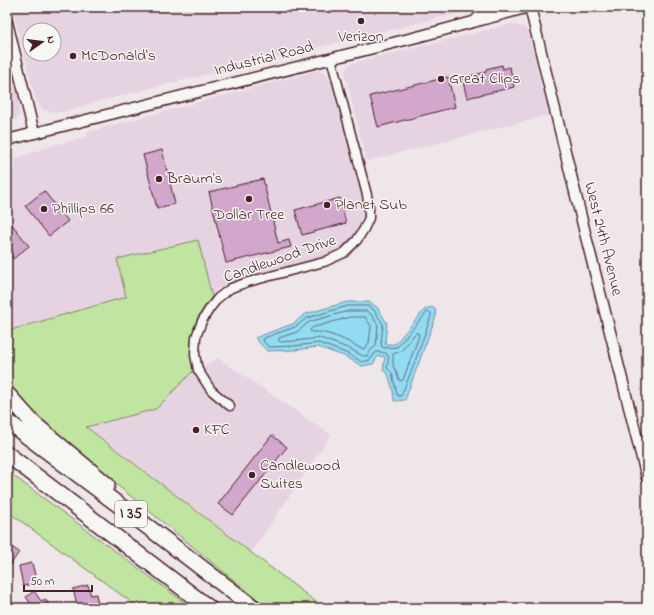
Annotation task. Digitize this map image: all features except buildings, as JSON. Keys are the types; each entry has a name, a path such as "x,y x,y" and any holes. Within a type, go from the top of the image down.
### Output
{"highway":[{"path":"7,394 34,423 139,512 164,539"},
{"name":"I 35","path":"7,421 254,608"},
{"name":"I 35","path":"7,454 209,608"}],"street":[{"path":"476,21 489,7"},
{"name":"Industrial Road","path":"7,140 530,7"},
{"name":"West 24th Avenue","path":"530,7 647,478"},
{"path":"7,22 34,133"},
{"name":"Candlewood Drive","path":"230,406 211,390 198,370 195,355 196,337 202,321 210,308 218,298 231,288 248,282 312,266 344,253 357,240 364,229 368,218 369,207 367,195 331,58"}],"shaded area":[{"path":"11,7 484,7 127,94 61,112 44,110 40,106 35,98 26,62 62,62 62,22 22,22 22,46"},
{"path":"511,24 525,27 528,31 549,115 367,161 345,75 345,71 350,64"},
{"path":"7,51 19,99 19,114 16,120 7,125"},
{"path":"315,71 320,71 326,74 332,82 364,197 365,211 363,223 357,235 349,244 339,252 328,256 235,280 218,289 212,297 197,240 117,259 126,297 7,331 7,171 16,168 14,159 54,145 87,137 87,132"},
{"path":"218,358 331,435 251,553 86,427 156,409 192,372"}],"green space":[{"path":"198,240 212,297 205,306 193,331 191,349 195,371 192,372 156,409 86,427 324,608 268,608 57,436 18,398 7,385 7,331 126,297 117,259"},
{"path":"7,471 192,608 139,608 7,511"}],"water":[{"path":"347,302 369,302 377,307 387,323 385,344 395,344 425,309 431,307 435,309 436,316 405,400 394,401 388,374 383,370 385,357 378,356 373,364 362,366 344,356 318,347 267,351 255,338 293,324 305,314"}],"place":[{"name":"Verizon","path":"361,21"},
{"name":"McDonald's","path":"73,56"},
{"name":"Great Clips","path":"441,79"},
{"name":"Braum's","path":"159,179"},
{"name":"Dollar Tree","path":"249,199"},
{"name":"Planet Sub","path":"327,205"},
{"name":"Phillips 66","path":"44,209"},
{"name":"KFC","path":"196,430"},
{"name":"Candlewood Suites","path":"252,475"}]}
